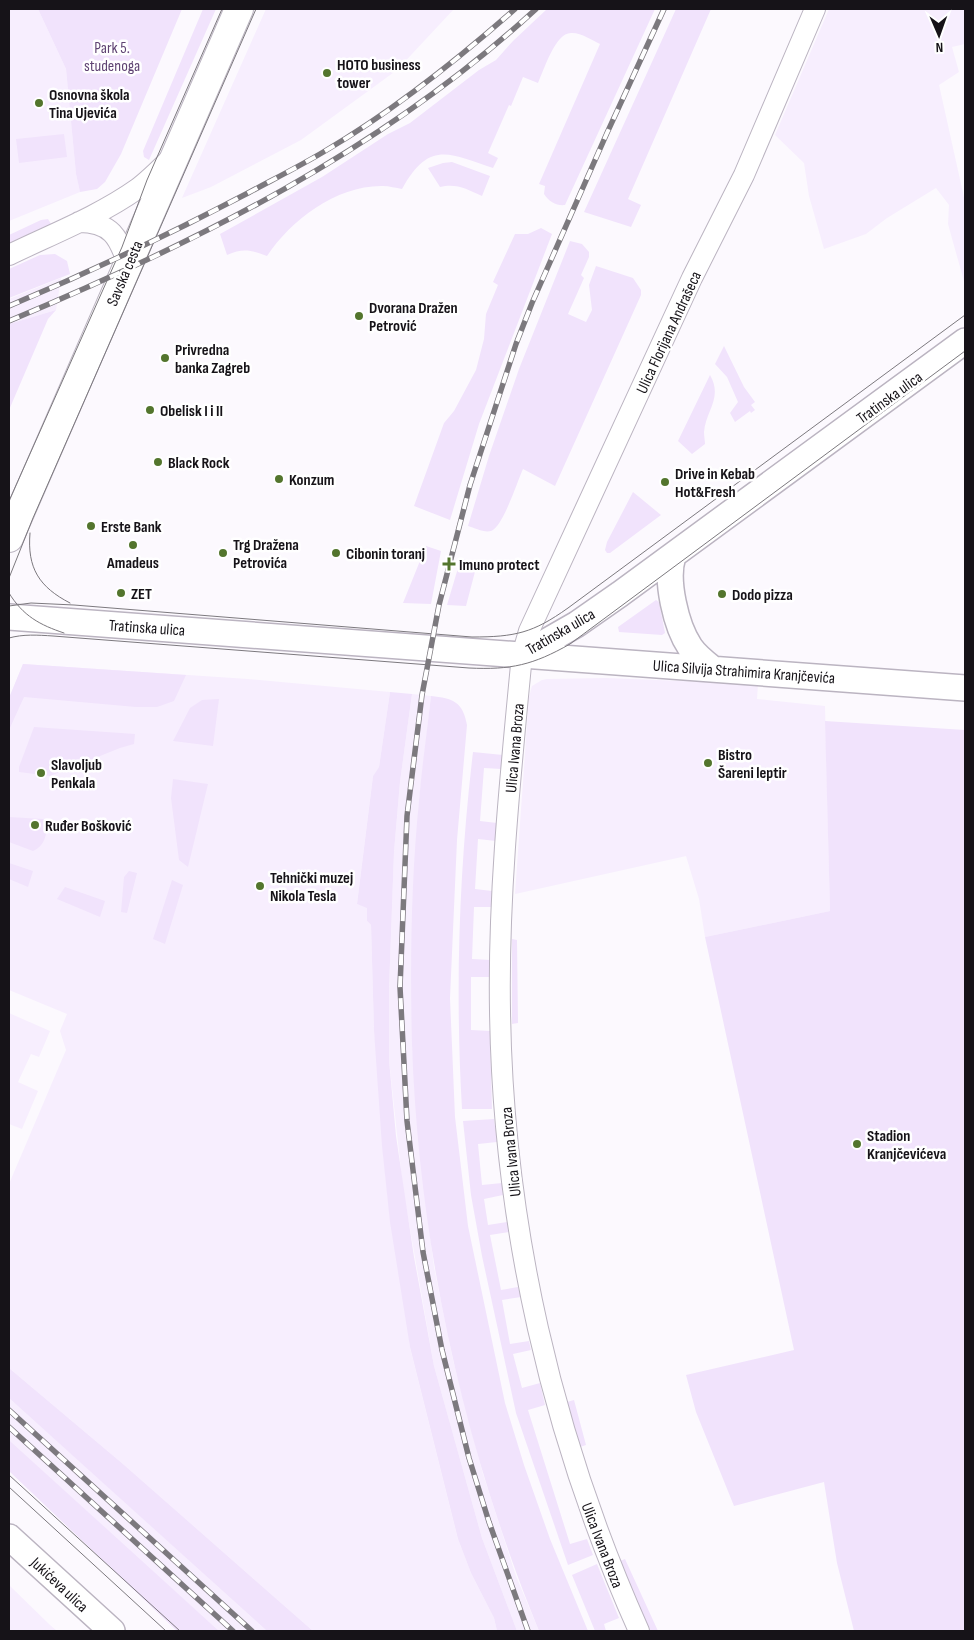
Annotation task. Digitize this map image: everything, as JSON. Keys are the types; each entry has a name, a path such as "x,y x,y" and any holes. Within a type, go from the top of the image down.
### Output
{"main road":[{"name":"Savska cesta","path":"9,538 239,9"}],"street":[{"name":"Ulica Florijana Andrašeca","path":"523,655 529,630 692,278 744,175 815,9"},
{"path":"9,255 79,222 137,189 177,152"},
{"path":"79,222 97,223 108,228 122,247 128,265"},
{"name":"Tratinska ulica","path":"9,617 523,655 577,624 673,556 965,341"},
{"path":"673,556 669,571 670,583 681,629 699,658 713,668"},
{"name":"Ulica Silvija Strahimira Kranjčevića","path":"523,655 965,688"},
{"name":"Ulica Ivana Broza","path":"523,655 508,820 501,943 500,1012 506,1122 511,1172 537,1326 577,1475 618,1584 639,1631"},
{"name":"Jukićeva ulica","path":"9,1536 112,1631"}],"shaded area":[{"name":"Osnovna škola Tina Ujevića","path":"9,9 38,9 66,69 76,174 80,192 9,221"},
{"path":"266,9 454,9 397,70 301,140 211,187 182,198"},
{"path":"829,9 965,9 965,44 952,47 959,72 939,85 965,202 965,285 948,224 949,205 936,188 887,218 866,234 824,249 809,196 804,163 775,135"},
{"path":"61,278 56,310 9,324 9,299"},
{"path":"23,664 248,679 390,692 379,767 373,776 357,904 367,907 367,921 371,925 374,1031 410,1347 458,1539 471,1573 494,1618 497,1631 313,1631 123,1464 9,1368 9,1184 66,1050 60,1031 67,1014 9,990 9,698"},
{"path":"606,678 758,684 757,699 825,706 830,911 705,937 699,899 686,856 515,894 529,697 532,686 547,679"},
{"path":"412,694 431,696 419,802 412,958 412,1045 425,1196 434,1267 453,1360 483,1474 516,1576 539,1631 517,1631 482,1538 434,1366 403,1189 389,1060 389,990 394,852 400,782"},
{"path":"9,1013 50,1031 39,1057 31,1054 18,1082 38,1091 22,1129 9,1124"},
{"path":"9,1398 267,1631 219,1631 151,1570 9,1440"},
{"path":"9,1585 50,1625 57,1631 9,1631"}],"green space":[{"name":"Park 5. studenoga","path":"38,9 182,9 121,154 105,182 97,189 80,192 76,174 66,69"},
{"path":"203,9 216,9 149,160 144,157 143,151"},
{"path":"547,9 655,9 565,205 553,203 544,194 545,186 539,184 600,44 575,33 565,35 555,45 538,83 523,77 488,153 498,158 493,168 452,155 441,154 431,157 421,163 402,189 385,186 366,187 349,191 317,207 289,230 267,256 247,251 238,251 227,255 220,234 322,177 388,134 410,123 479,70 496,60"},
{"path":"676,9 711,9 628,199 641,205 631,227 584,212"},
{"path":"64,134 67,157 19,163 16,139"},
{"path":"452,162 490,176 482,196 456,186 440,187 428,168"},
{"path":"48,219 51,224 9,243 9,235 41,220"},
{"path":"541,228 552,234 479,424 450,520 414,506 444,423 454,411 476,370 484,339 486,314 498,285 493,282 515,234 528,234"},
{"path":"570,241 582,244 589,252 589,257 581,275 584,278 568,314 586,322 592,310 589,285 596,266 633,278 641,290 641,295 555,486 523,469 496,528 491,531 479,530 468,526 489,456 519,369"},
{"path":"55,254 67,261 70,274 9,298 9,269 40,255"},
{"path":"56,310 48,319 9,410 9,324"},
{"path":"724,346 744,387 755,402 751,405 755,410 751,413 750,411 735,422 730,413 738,402 727,377 715,364"},
{"path":"710,375 715,391 713,404 705,424 705,444 692,454 678,441"},
{"path":"633,492 661,515 610,553 607,553 605,550 607,542"},
{"path":"426,546 441,551 431,604 403,603"},
{"path":"461,558 477,564 466,606 447,605"},
{"path":"656,600 659,602 665,633 662,635 619,632 618,627"},
{"path":"23,664 186,675 174,701 157,707 136,707 24,697 9,730 9,698"},
{"path":"390,692 412,694 400,782 394,852 389,990 389,1060 396,1136 414,1257 434,1366 482,1538 517,1631 497,1631 494,1618 471,1573 458,1539 410,1347 390,1222 382,1146 374,1031 371,925 367,921 367,908 357,904 373,776 379,767"},
{"path":"431,696 451,700 460,706 467,725 457,840 450,998 455,1117 468,1226 505,1403 550,1539 588,1631 539,1631 512,1561 467,1417 435,1270 416,1120 411,984 416,831"},
{"path":"219,699 213,746 173,741 190,708 202,700"},
{"name":"Stadion Kranjčevićeva","path":"825,721 965,730 965,1631 854,1631 837,1563 824,1482 734,1506 696,1412 686,1375 794,1350 705,937 830,911"},
{"path":"34,727 135,734 134,744 50,776 19,772 19,767"},
{"path":"473,752 503,755 501,769 484,768 480,821 497,823 496,841 478,839 475,889 492,891 492,907 474,907 472,959 491,960 490,977 471,977 471,1030 490,1031 492,1109 462,1109 459,1020 460,930 464,841"},
{"path":"173,779 208,784 188,867 179,860 171,798"},
{"path":"9,817 43,819 47,822 43,843 33,851 9,842"},
{"path":"9,863 33,871 28,887 9,879"},
{"path":"129,871 137,873 127,913 121,912 124,877"},
{"path":"172,880 183,885 165,944 153,939"},
{"path":"65,887 105,901 100,917 57,899"},
{"path":"512,939 517,940 518,1023 512,1024"},
{"path":"494,1119 497,1142 478,1144 482,1185 502,1183 503,1195 484,1199 488,1225 507,1222 509,1232 490,1235 501,1290 518,1287 521,1297 502,1300 510,1344 529,1341 531,1350 513,1354 522,1388 540,1383 545,1405 528,1410 570,1544 587,1539 593,1555 568,1565 516,1413 482,1256 471,1195 463,1121"},
{"path":"9,1368 123,1464 313,1631 267,1631 9,1398"},
{"path":"574,1400 586,1445 580,1447 567,1402"},
{"path":"9,1440 219,1631 177,1631 9,1471"},
{"path":"625,1559 658,1631 650,1631 620,1561"},
{"path":"597,1564 619,1618 604,1624 606,1631 595,1631 572,1575"}],"tram line":[{"path":"9,501 122,247 147,180 222,9"},
{"path":"9,578 33,518 256,9"},
{"path":"9,606 31,603 74,605 472,637 500,636 523,632 544,623 568,608 965,315"},
{"path":"9,638 25,635 53,636 469,668 497,668 521,665 545,657 570,644 965,351"},
{"path":"30,533 31,556 37,575 50,590 70,603"},
{"path":"9,593 26,614 47,627 64,633"},
{"path":"9,1475 180,1631"},
{"path":"9,1487 166,1631"}],"railway":[{"path":"9,306 70,280 159,238 316,157 399,102 470,48 515,9"},
{"path":"9,321 150,259 286,188 416,106 477,59 536,9"},
{"path":"528,1631 489,1522 469,1458 442,1350 423,1252 407,1121 400,987 407,816 422,695 439,605 470,485 516,344 532,303 664,9"},
{"path":"9,1410 252,1631"},
{"path":"9,1427 233,1631"}],"place":[{"name":"HOTO business tower","path":"327,73"},
{"name":"Osnovna škola Tina Ujevića","path":"39,103"},
{"name":"Dvorana Dražen Petrović","path":"359,316"},
{"name":"Privredna banka Zagreb","path":"165,358"},
{"name":"Obelisk I i II","path":"150,410"},
{"name":"Black Rock","path":"158,462"},
{"name":"Konzum","path":"279,479"},
{"name":"Drive in Kebab Hot&Fresh","path":"665,482"},
{"name":"Erste Bank","path":"91,526"},
{"name":"Amadeus","path":"133,545"},
{"name":"Trg Dražena Petrovića","path":"223,553"},
{"name":"Cibonin toranj","path":"336,553"},
{"name":"Imuno protect","path":"449,564"},
{"name":"ZET","path":"121,593"},
{"name":"Dodo pizza","path":"722,594"},
{"name":"Bistro Šareni leptir","path":"708,763"},
{"name":"Slavoljub Penkala","path":"41,773"},
{"name":"Ruđer Bošković","path":"35,825"},
{"name":"Tehnički muzej Nikola Tesla","path":"260,886"},
{"name":"Stadion Kranjčevićeva","path":"857,1144"}]}
